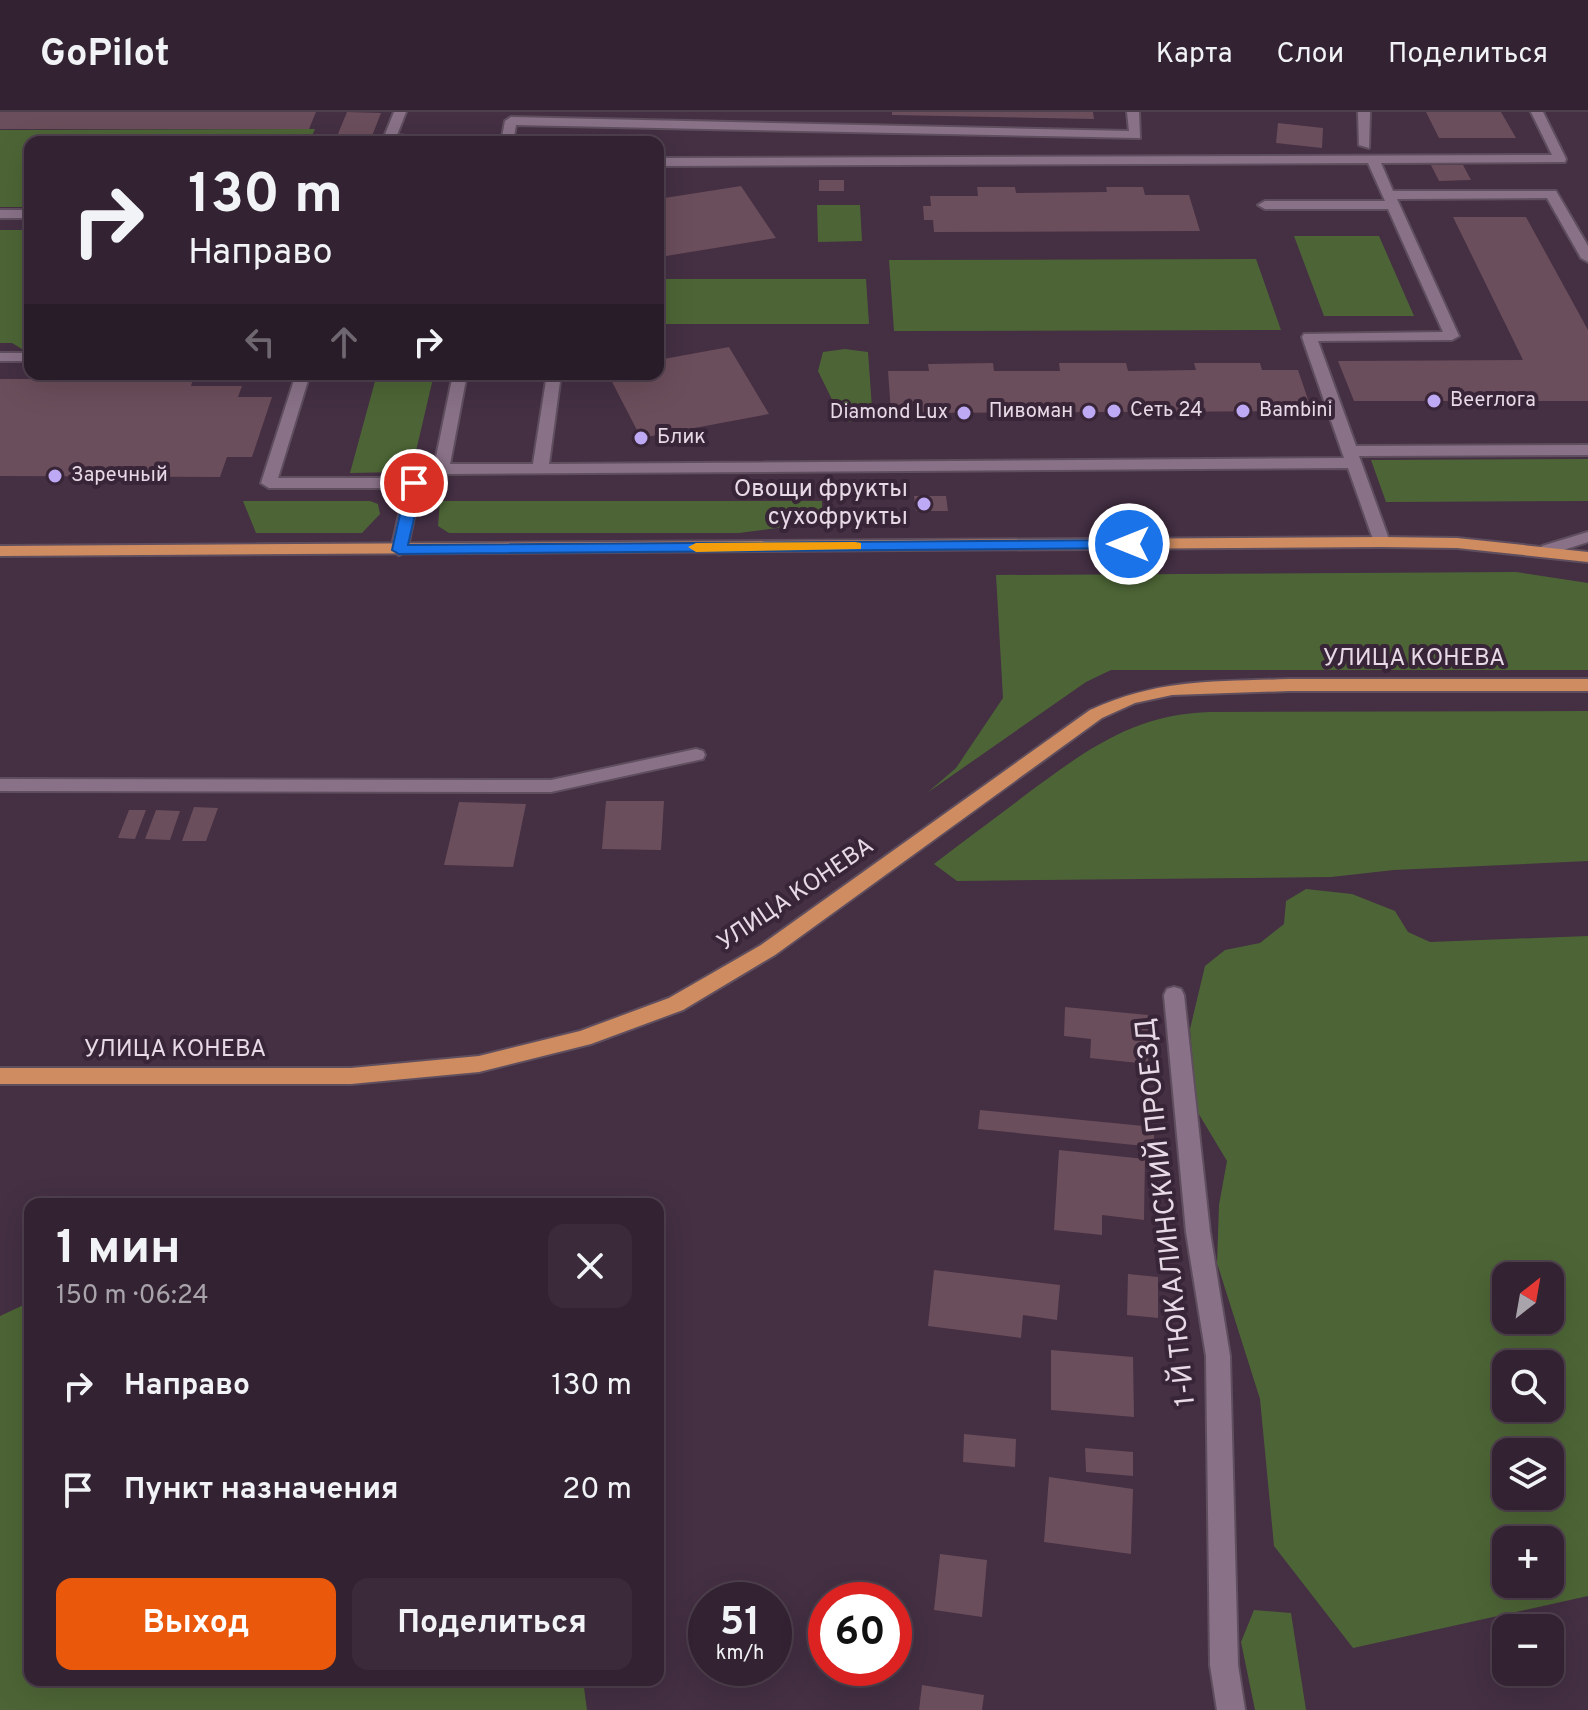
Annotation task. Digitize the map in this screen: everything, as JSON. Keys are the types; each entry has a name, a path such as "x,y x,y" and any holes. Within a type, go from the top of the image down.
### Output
{"main road":[{"path":"0,551 1382,542 1457,543 1548,550 1588,557"},
{"name":"УЛИЦА КОНЕВА","path":"0,1076 351,1076 494,1060 583,1038 676,1004 768,950 1096,714 1130,699 1172,689 1289,685 1588,685"}],"street":[{"path":"391,136 400,112"},
{"path":"508,136 511,121 651,118 1136,135 1133,112"},
{"path":"1364,112 1365,145"},
{"path":"664,162 1560,159 1537,112"},
{"path":"1373,160 1452,336 1309,337 1382,542"},
{"path":"1487,160 1505,194"},
{"path":"1265,205 1551,194 1588,258"},
{"path":"0,214 24,214"},
{"path":"0,357 24,357"},
{"path":"301,380 269,483 414,483 441,469 541,466 1352,457 1588,450"},
{"path":"441,469 459,380"},
{"path":"541,466 553,380"},
{"path":"399,550 414,483"},
{"path":"1548,550 1588,537"},
{"path":"0,785 551,786 696,755"},
{"name":"1-Й ТЮКАЛИНСКИЙ ПРОЕЗД","path":"1174,995 1198,1232 1218,1356 1224,1665 1231,1710"}],"green space":[{"path":"315,129 312,136 24,136 24,207 0,207 0,130"},
{"path":"817,205 860,205 862,241 818,242"},
{"path":"0,230 24,230 24,350 12,343 0,343"},
{"path":"1294,236 1379,236 1414,316 1324,316"},
{"path":"1256,259 1281,330 894,331 889,260"},
{"path":"664,279 866,279 869,324 664,324"},
{"path":"845,349 868,352 873,422 843,422 818,371 823,352"},
{"path":"375,380 433,380 413,464 398,472 350,473"},
{"path":"1588,459 1588,501 1386,502 1371,460"},
{"path":"243,501 370,501 378,504 380,514 362,533 256,533"},
{"path":"440,501 822,501 822,522 739,533 449,533 438,526"},
{"path":"1516,572 1588,583 1588,670 1111,670 1086,682 927,793 956,768 1003,698 996,575"},
{"path":"1588,711 1588,861 1394,870 1331,877 957,881 934,864 1092,749 1158,719 1211,712"},
{"path":"1306,889 1352,894 1395,911 1408,932 1430,942 1588,936 1588,1596 1507,1614 1492,1614 1492,1617 1353,1648 1274,1546 1260,1399 1217,1263 1219,1205 1227,1161 1197,1111 1190,1029 1205,966 1225,950 1260,943 1284,924 1286,901"},
{"path":"24,1305 24,1686 584,1686 587,1710 0,1710 0,1316"},
{"path":"1254,1610 1291,1613 1306,1710 1255,1710 1241,1642"}],"building":[{"path":"0,112 316,112 309,129 0,129"},
{"path":"347,112 381,113 372,136 337,136"},
{"path":"892,112 1093,112 1094,119 892,115"},
{"path":"1426,112 1501,112 1516,138 1439,138"},
{"path":"1278,123 1323,128 1322,148 1276,143"},
{"path":"1431,165 1463,165 1471,180 1439,181"},
{"path":"819,180 844,180 844,191 819,191"},
{"path":"741,186 776,238 664,256 664,198"},
{"path":"977,187 1015,187 1016,193 1107,192 1106,187 1143,187 1145,195 1189,195 1200,231 934,232 933,220 924,220 923,206 931,206 930,196 978,196"},
{"path":"1453,217 1526,217 1588,330 1588,401 1354,401 1338,361 1523,360"},
{"path":"729,347 769,414 641,438 611,380 664,380 664,359"},
{"path":"993,363 994,371 1060,371 1059,363 1126,363 1128,371 1196,370 1194,363 1260,363 1262,370 1298,370 1312,411 891,413 888,371 929,371 928,364"},
{"path":"0,379 193,380 191,386 242,386 238,397 272,397 252,457 227,457 220,477 0,476"},
{"path":"914,496 946,496 948,511 916,511"},
{"path":"606,801 664,801 661,850 602,849"},
{"path":"459,802 526,804 513,867 444,865"},
{"path":"194,807 218,808 206,841 182,841"},
{"path":"129,810 146,810 135,839 118,838"},
{"path":"156,810 180,811 170,840 145,839"},
{"path":"1065,1007 1148,1015 1148,1064 1090,1058 1091,1039 1064,1036"},
{"path":"980,1110 1154,1127 1154,1147 978,1129"},
{"path":"1059,1150 1145,1159 1144,1220 1102,1215 1102,1235 1054,1230"},
{"path":"934,1270 1060,1285 1057,1320 1023,1315 1021,1338 928,1326"},
{"path":"1128,1274 1158,1277 1158,1318 1127,1315"},
{"path":"1051,1350 1133,1357 1134,1417 1051,1410"},
{"path":"964,1434 1016,1439 1015,1467 963,1462"},
{"path":"1085,1448 1133,1452 1133,1476 1086,1472"},
{"path":"1049,1477 1133,1489 1131,1554 1044,1542"},
{"path":"940,1554 987,1560 982,1617 934,1610"},
{"path":"922,1685 984,1695 982,1710 919,1710"}],"slow traffic":[{"path":"696,547 855,546"}],"place":[{"name":"Beerлога","path":"1434,401"},
{"name":"Сеть 24","path":"1114,411"},
{"name":"Bambini","path":"1243,411"},
{"name":"Пивоман","path":"1089,412"},
{"name":"Diamond Lux","path":"964,413"},
{"name":"Блик","path":"641,438"},
{"name":"Заречный","path":"55,476"},
{"name":"Овощи фрукты сухофрукты","path":"924,504"}],"route":[{"path":"414,483 399,550 1129,544"}]}
